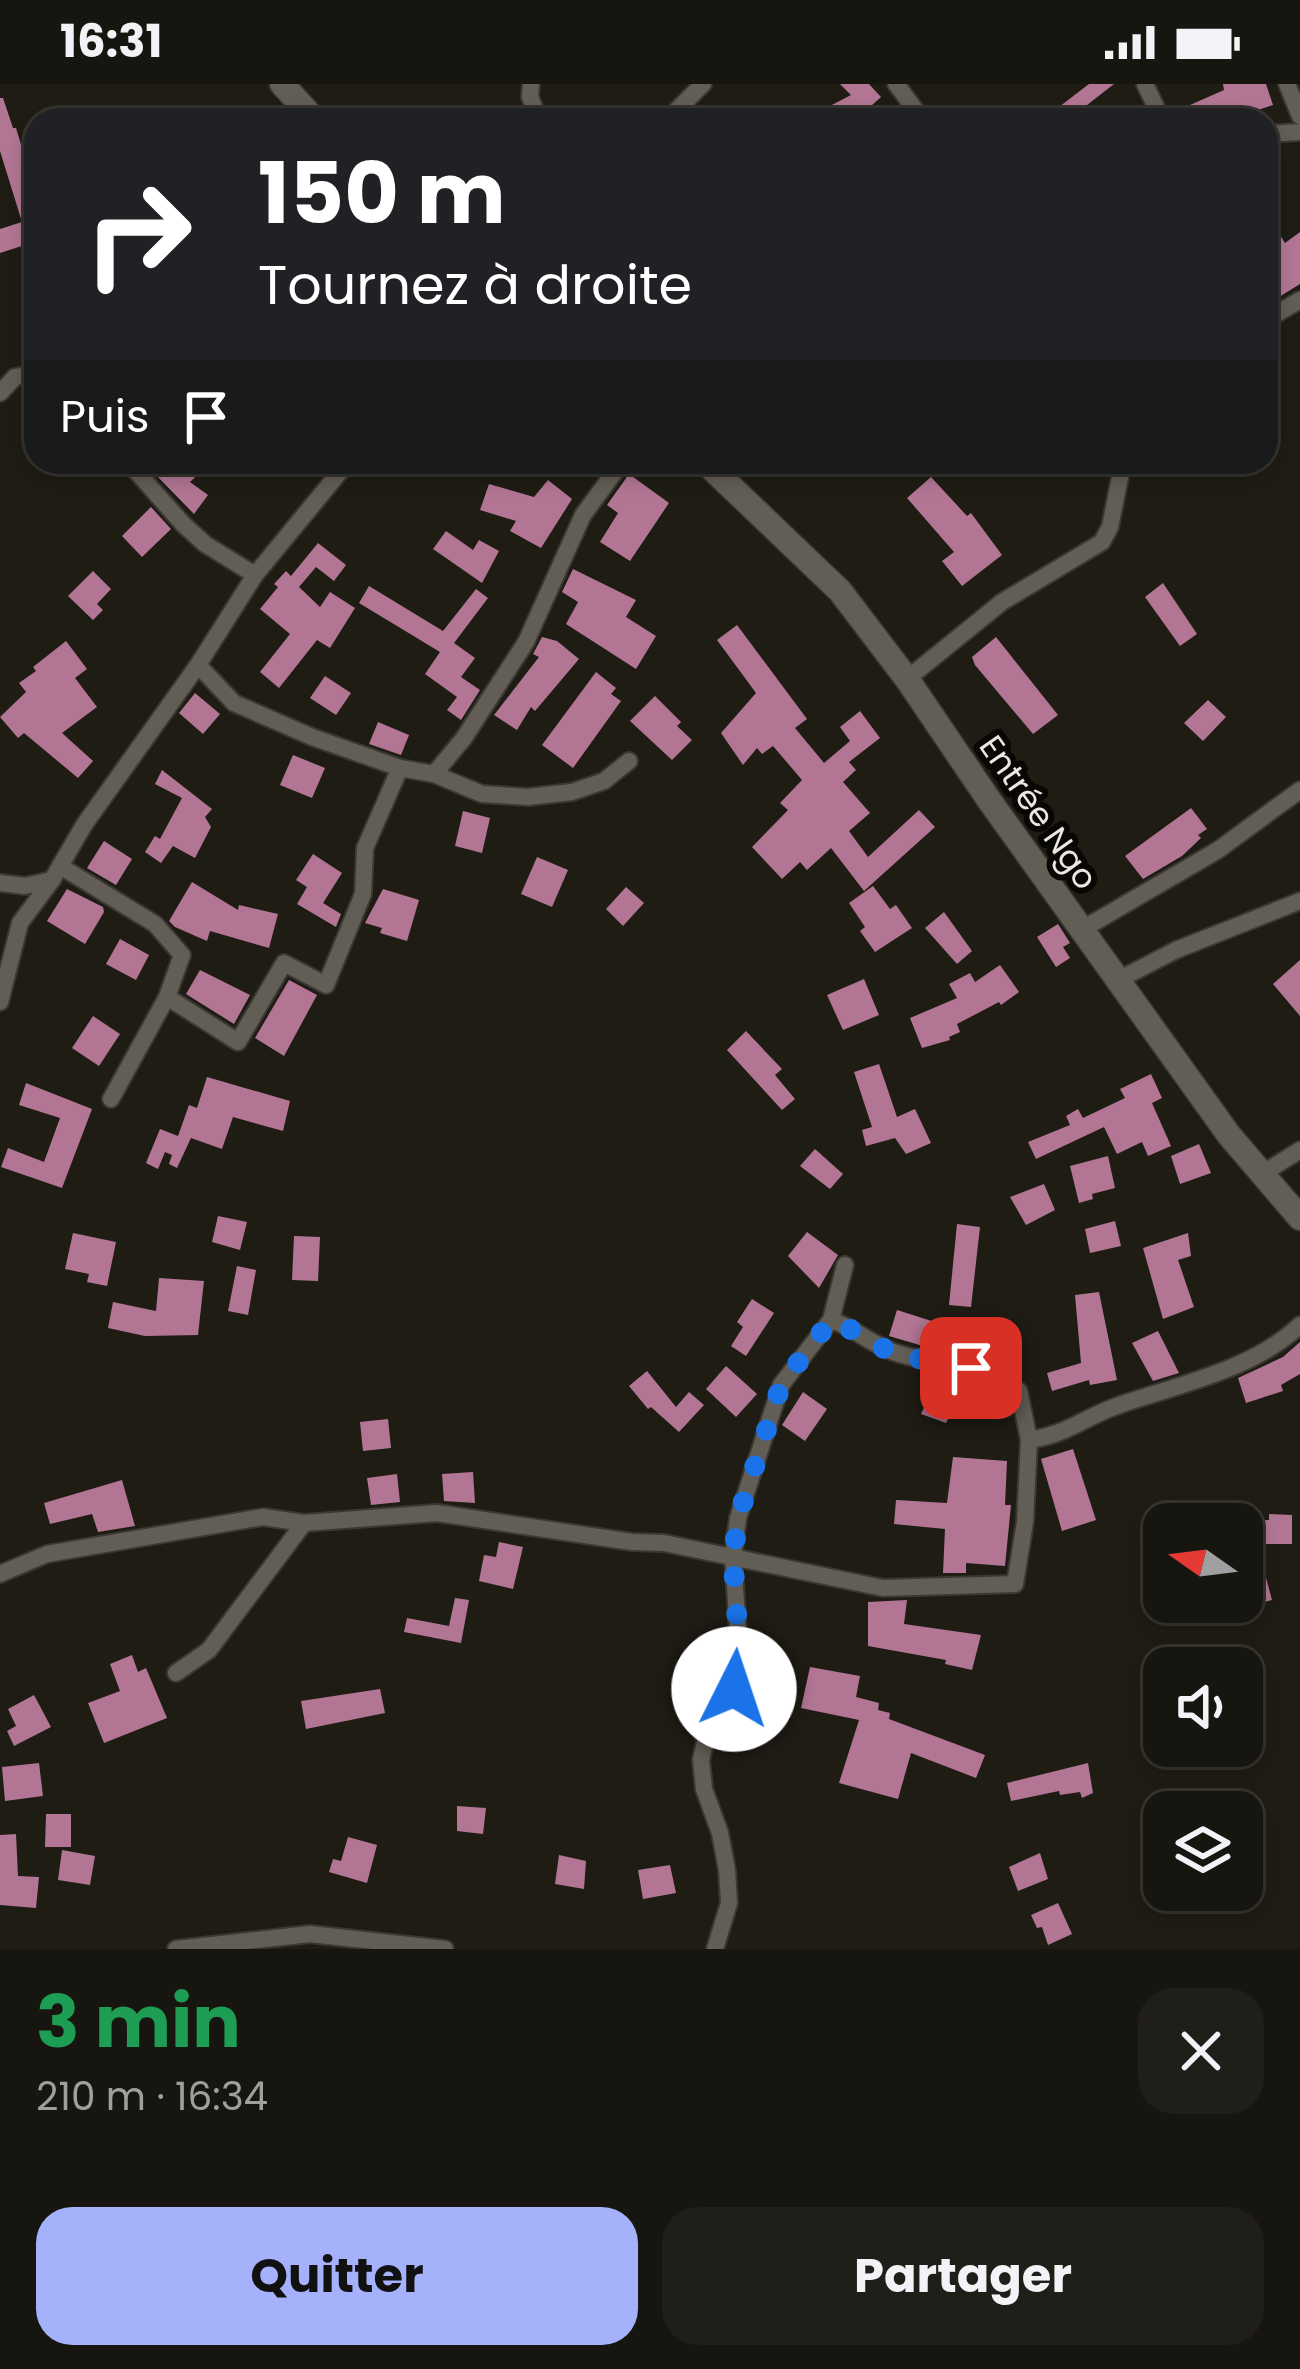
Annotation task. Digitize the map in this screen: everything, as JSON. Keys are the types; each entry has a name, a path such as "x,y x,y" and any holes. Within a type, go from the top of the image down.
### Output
{"street":[{"path":"282,84 304,108"},
{"path":"679,108 703,84"},
{"path":"1287,84 1300,116"},
{"path":"0,393 15,377 24,375"},
{"path":"139,474 194,534 255,575"},
{"path":"0,1002 20,923 255,575 338,474"},
{"path":"434,774 464,738 526,642 583,515 613,474"},
{"name":"Entrée Ngo","path":"718,474 840,591 908,679 1228,1135 1300,1217"},
{"path":"908,679 1002,602 1102,542 1110,527 1121,474"},
{"path":"198,665 234,703 312,737 400,768 434,774 482,794 528,797 589,788 629,761"},
{"path":"167,997 238,1042 284,963 326,986 363,894 365,848 400,768"},
{"path":"1081,929 1219,850 1300,790"},
{"path":"0,883 25,886 56,873"},
{"path":"56,873 155,924 178,947 182,963 111,1100"},
{"path":"1118,980 1176,950 1300,901"},
{"path":"1265,1172 1300,1150"},
{"path":"715,1949 729,1903 727,1870 704,1789 701,1760 706,1738 734,1689 740,1663 733,1558 738,1518 781,1385 831,1320 845,1265"},
{"path":"0,1574 47,1554 263,1517 304,1523 436,1514 664,1543 883,1588 1015,1584 1025,1522 1029,1440 1019,1391 999,1376 892,1351 831,1320"},
{"path":"1029,1440 1059,1436 1109,1409 1250,1358 1300,1325"},
{"path":"176,1673 209,1650 304,1523"},
{"path":"176,1949 310,1934 445,1949"}],"building":[{"path":"840,84 869,84 881,97 872,108 826,108 851,95"},
{"path":"1089,84 1114,84 1083,108 1058,108"},
{"path":"1223,84 1266,84 1273,105 1191,108 1224,90"},
{"path":"3,98 24,154 24,245 0,253 0,229 22,222 0,151"},
{"path":"1278,232 1285,243 1300,232 1300,284 1278,298"},
{"path":"198,474 190,482 208,495 194,514 156,475"},
{"path":"629,474 669,503 630,561 600,542 618,513 607,505"},
{"path":"931,477 967,516 971,513 1002,555 962,586 942,561 954,552 907,498"},
{"path":"548,480 572,499 541,548 510,531 516,521 480,510 489,484 534,497"},
{"path":"151,507 171,529 142,557 122,536"},
{"path":"446,531 473,550 479,540 499,551 482,583 433,549"},
{"path":"318,543 346,565 334,581 316,567 299,587 320,607 330,592 355,608 330,648 317,640 279,688 260,672 290,634 260,609 278,587 274,584 286,571 291,576"},
{"path":"573,569 636,600 626,617 656,636 636,669 566,624 578,602 562,592"},
{"path":"93,571 111,589 97,604 103,610 93,620 68,596"},
{"path":"1163,583 1197,634 1180,646 1145,597"},
{"path":"369,586 443,631 476,589 488,598 454,643 475,658 461,677 480,690 461,720 447,710 457,697 425,674 440,652 359,603"},
{"path":"737,625 807,719 795,728 824,763 850,741 840,727 860,711 880,738 849,762 856,770 843,782 870,813 849,831 868,857 919,810 935,827 864,891 831,848 807,870 800,862 782,879 752,847 788,810 780,803 802,780 773,746 762,754 757,748 743,765 721,733 756,693 717,640"},
{"path":"542,637 557,641 579,659 535,711 531,707 517,730 494,715 539,657 533,654"},
{"path":"996,637 1058,715 1033,734 975,665 972,657"},
{"path":"66,641 87,669 75,678 97,707 62,733 93,761 78,778 24,733 18,738 0,717 26,692 19,683"},
{"path":"596,672 616,688 611,694 621,701 573,768 542,745"},
{"path":"325,676 351,693 336,715 310,698"},
{"path":"195,693 220,714 203,734 179,713"},
{"path":"655,696 692,740 672,760 630,721"},
{"path":"1208,700 1226,717 1203,741 1184,723"},
{"path":"378,722 409,735 401,755 369,744"},
{"path":"293,755 325,768 312,798 280,785"},
{"path":"162,770 212,809 205,817 211,827 195,858 173,846 161,863 145,852 155,836 160,839 182,798 155,784"},
{"path":"1191,808 1207,829 1198,835 1201,838 1182,856 1143,879 1125,856"},
{"path":"463,811 490,818 482,853 455,846"},
{"path":"104,841 132,859 116,885 87,868"},
{"path":"313,854 342,873 323,903 341,914 336,927 297,904 307,887 296,880"},
{"path":"537,857 568,870 552,907 521,894"},
{"path":"192,882 238,910 239,905 278,914 269,948 210,931 207,941 175,927 169,921"},
{"path":"873,886 890,909 896,905 912,928 875,952 849,903"},
{"path":"626,887 644,903 623,926 606,909"},
{"path":"67,889 103,907 85,944 47,921"},
{"path":"383,889 419,900 407,941 365,923"},
{"path":"944,912 972,951 957,964 925,928"},
{"path":"1058,924 1070,943 1063,947 1070,958 1056,967 1037,937"},
{"path":"120,939 149,955 136,980 106,964"},
{"path":"1300,960 1300,1016 1273,984"},
{"path":"1000,965 1019,992 957,1024 960,1032 950,1040 922,1048 910,1018 957,998 949,984 970,973 975,982"},
{"path":"200,970 250,995 234,1024 186,994"},
{"path":"864,979 879,1015 843,1030 827,995"},
{"path":"289,980 317,995 284,1056 255,1038"},
{"path":"93,1016 120,1034 99,1066 72,1048"},
{"path":"746,1031 782,1069 775,1075 795,1099 782,1110 727,1050"},
{"path":"879,1064 897,1117 915,1109 931,1143 906,1154 895,1138 866,1146 862,1130 872,1127 854,1072"},
{"path":"1151,1074 1162,1098 1152,1103 1171,1146 1148,1156 1142,1142 1117,1154 1104,1127 1036,1159 1028,1142 1070,1125 1066,1116 1078,1109 1083,1118 1125,1098 1120,1089"},
{"path":"207,1077 290,1101 283,1131 233,1117 222,1149 191,1138 177,1168 169,1164 172,1155 165,1152 158,1169 146,1163 160,1129 178,1136 189,1105 197,1108"},
{"path":"26,1083 92,1109 62,1188 1,1167 8,1148 44,1162 60,1118 19,1105"},
{"path":"1199,1144 1211,1173 1180,1184 1171,1156"},
{"path":"815,1149 843,1174 830,1189 800,1166"},
{"path":"1108,1156 1115,1188 1079,1203 1070,1166"},
{"path":"1044,1184 1055,1210 1026,1225 1010,1197"},
{"path":"218,1216 247,1222 240,1250 212,1242"},
{"path":"1115,1221 1121,1246 1090,1253 1085,1229"},
{"path":"957,1224 980,1227 971,1307 949,1305"},
{"path":"807,1232 838,1255 819,1288 788,1256"},
{"path":"73,1233 116,1242 107,1286 87,1282 89,1274 65,1269"},
{"path":"1188,1233 1191,1256 1178,1260 1194,1307 1163,1319 1143,1248"},
{"path":"294,1236 320,1237 318,1281 292,1280"},
{"path":"237,1266 256,1270 248,1315 228,1311"},
{"path":"159,1278 204,1281 198,1335 145,1336 108,1328 113,1302 156,1311"},
{"path":"1099,1292 1117,1380 1090,1385 1089,1380 1052,1391 1047,1373 1081,1363 1075,1295"},
{"path":"752,1299 774,1313 746,1356 731,1346 743,1327 737,1322"},
{"path":"897,1310 941,1324 933,1349 889,1336"},
{"path":"1158,1331 1179,1373 1153,1381 1132,1343"},
{"path":"1300,1342 1300,1374 1281,1385 1283,1391 1246,1403 1238,1378 1283,1357"},
{"path":"726,1366 757,1394 736,1417 706,1389"},
{"path":"647,1371 676,1407 689,1392 704,1405 679,1432 648,1409 629,1386"},
{"path":"937,1380 958,1388 955,1396 959,1397 946,1423 921,1414"},
{"path":"803,1392 827,1409 805,1441 782,1425"},
{"path":"388,1419 391,1448 363,1451 360,1422"},
{"path":"1073,1449 1096,1520 1062,1531 1041,1459"},
{"path":"953,1457 1007,1461 1005,1505 1011,1505 1005,1566 966,1563 966,1573 943,1573 945,1529 894,1524 896,1500 947,1503"},
{"path":"473,1472 475,1503 444,1501 442,1474"},
{"path":"397,1474 400,1502 371,1505 367,1478"},
{"path":"122,1480 135,1526 98,1532 92,1514 50,1524 44,1503"},
{"path":"1269,1514 1292,1515 1292,1544 1263,1544 1263,1520 1269,1520"},
{"path":"499,1542 523,1547 513,1589 479,1581 484,1555 496,1557"},
{"path":"1263,1570 1272,1600 1263,1602"},
{"path":"455,1598 469,1600 461,1643 404,1632 407,1618 449,1626"},
{"path":"907,1600 904,1624 981,1635 972,1670 945,1664 946,1660 868,1646 868,1602"},
{"path":"132,1655 138,1672 146,1668 167,1718 104,1743 88,1703 120,1691 110,1664"},
{"path":"810,1667 860,1676 856,1697 879,1703 878,1710 890,1713 889,1719 985,1755 976,1778 911,1753 898,1799 839,1783 859,1720 801,1708"},
{"path":"380,1689 385,1713 306,1729 301,1701"},
{"path":"34,1695 51,1727 14,1746 7,1731 16,1726 8,1709"},
{"path":"39,1763 43,1796 5,1801 2,1767"},
{"path":"1088,1763 1093,1793 1082,1798 1080,1792 1060,1795 1059,1791 1011,1801 1007,1783"},
{"path":"457,1806 486,1808 483,1834 457,1831"},
{"path":"46,1814 71,1814 71,1847 45,1847"},
{"path":"16,1834 18,1876 39,1877 36,1908 0,1905 0,1835"},
{"path":"348,1837 377,1845 367,1883 329,1872 333,1859 341,1861"},
{"path":"62,1850 95,1856 90,1885 58,1880"},
{"path":"1040,1853 1048,1879 1018,1891 1009,1867"},
{"path":"559,1855 586,1861 584,1889 555,1884"},
{"path":"670,1865 676,1893 643,1899 638,1870"},
{"path":"1058,1903 1072,1934 1048,1945 1042,1927 1037,1928 1031,1915"}],"route":[{"path":"734,1689 740,1663 733,1558 738,1518 781,1385 831,1320 892,1351 971,1368"}]}
